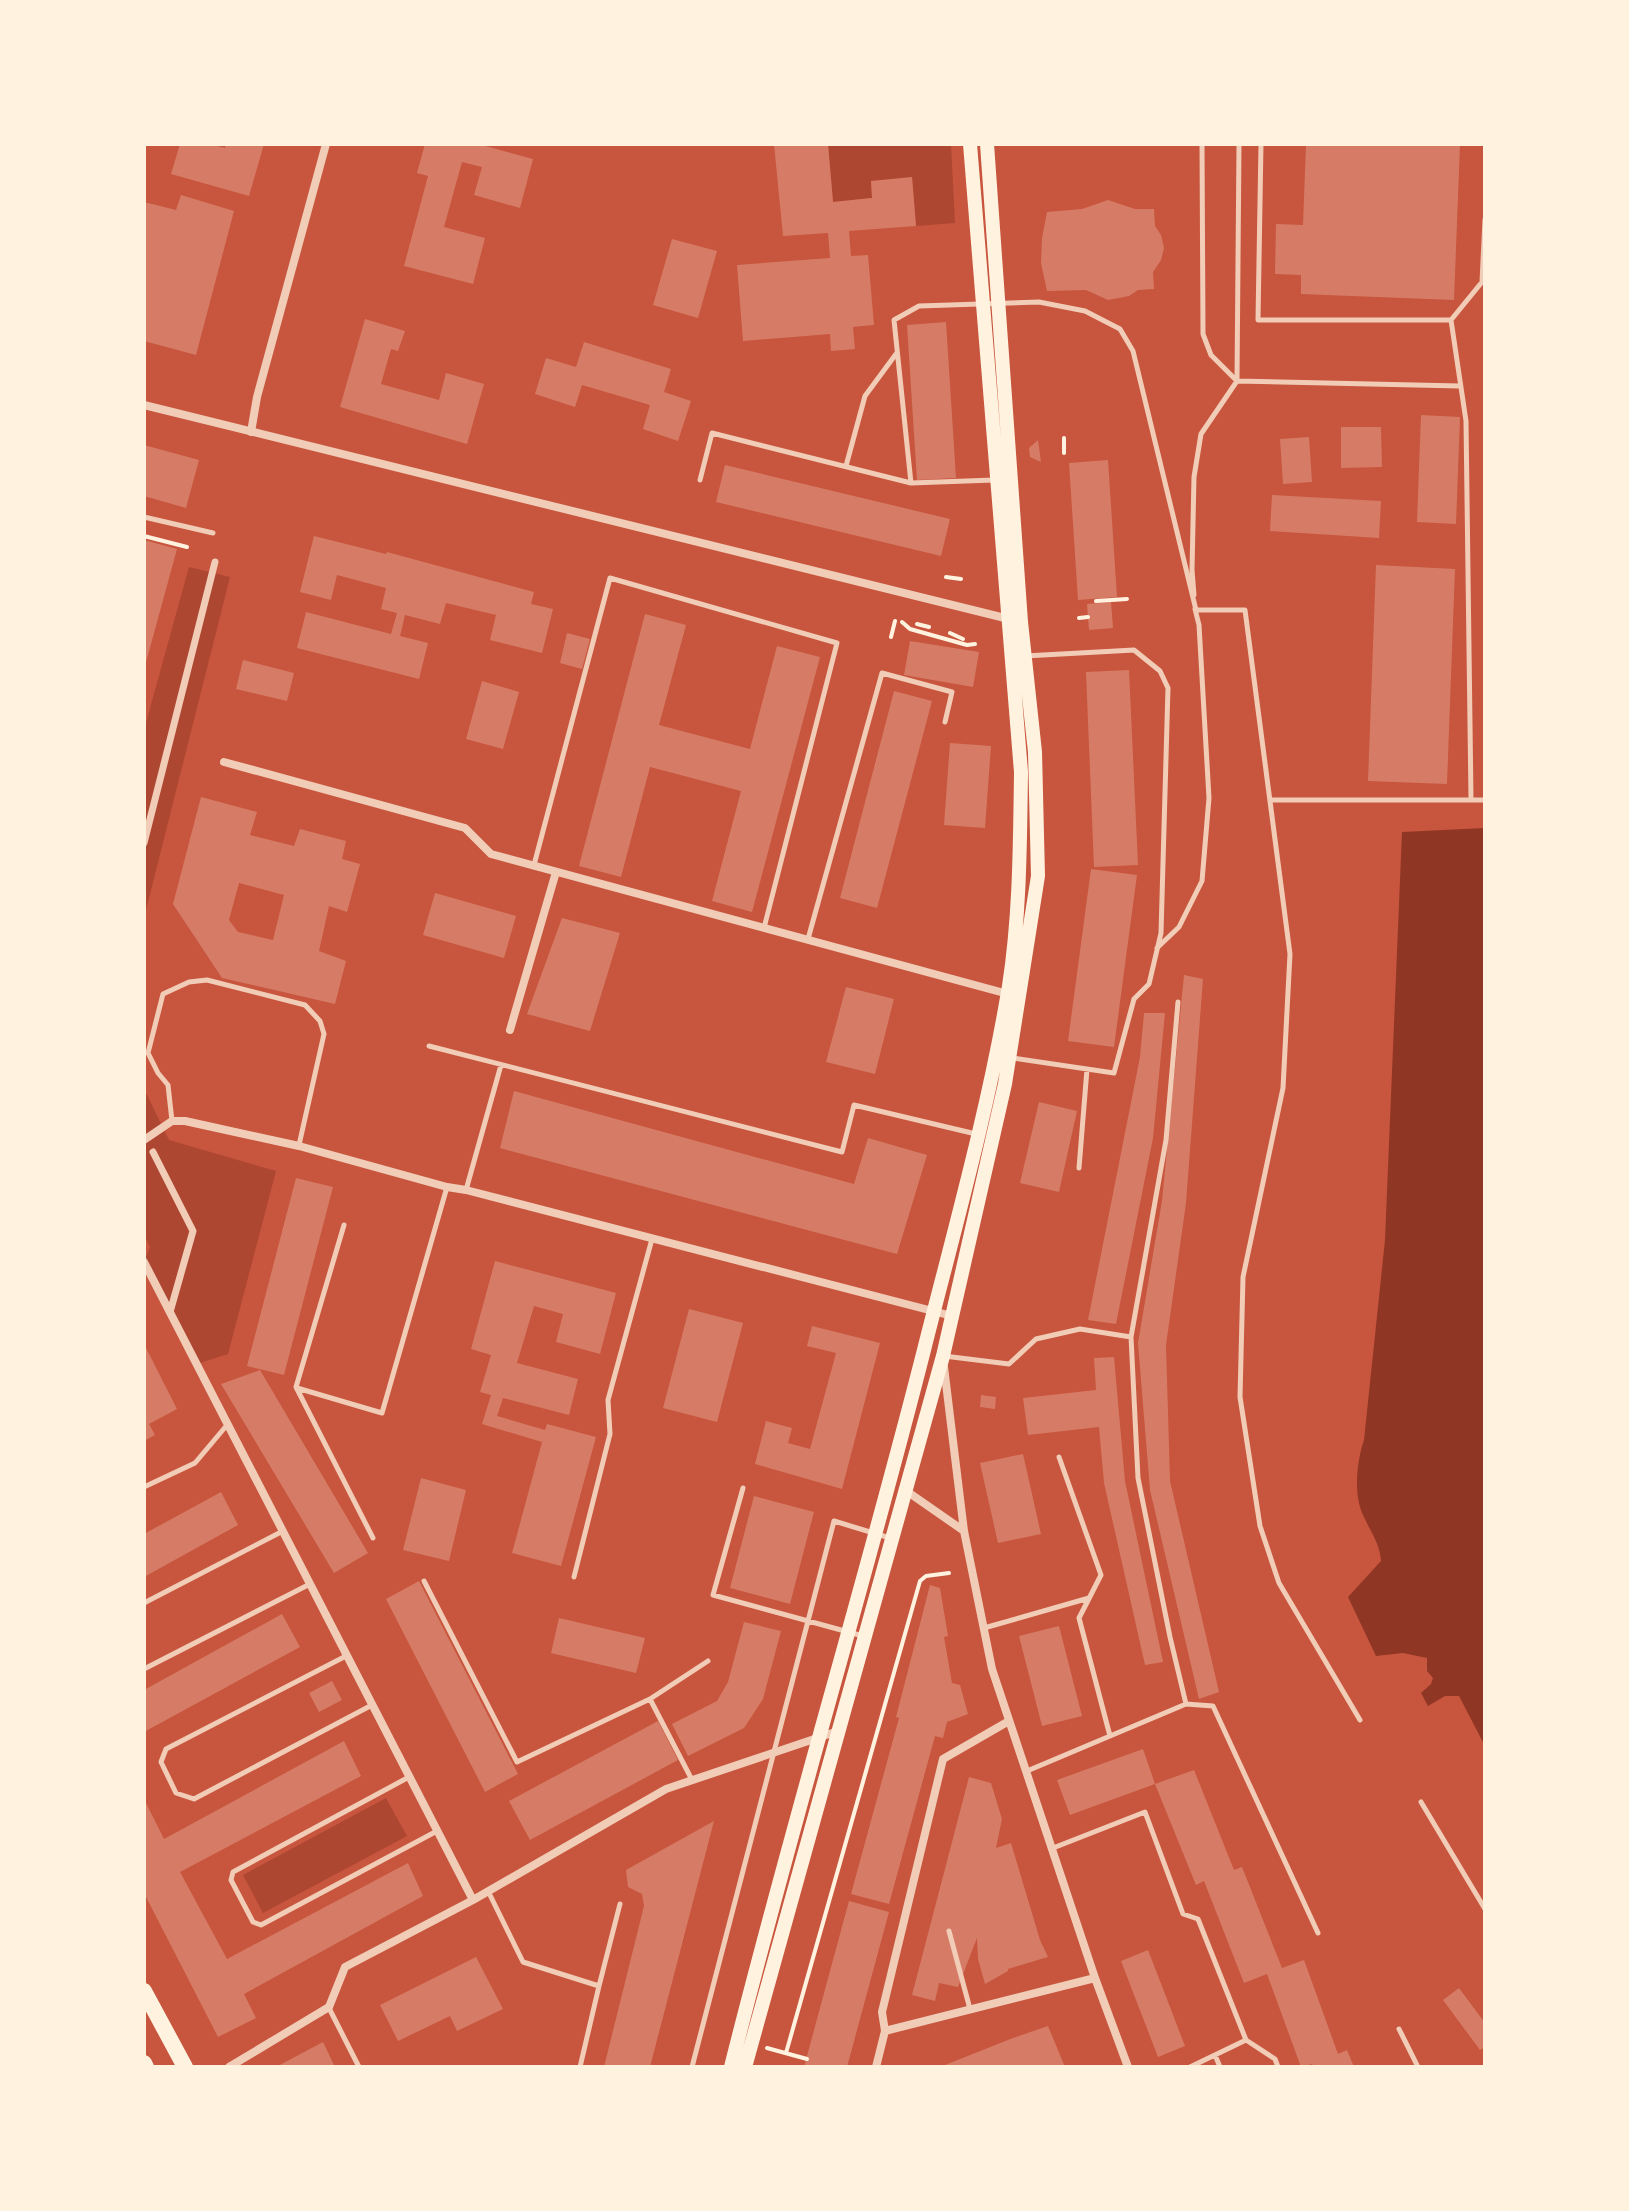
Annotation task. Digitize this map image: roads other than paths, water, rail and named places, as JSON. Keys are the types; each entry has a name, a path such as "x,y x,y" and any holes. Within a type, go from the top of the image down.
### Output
{"main road":[{"path":"970,144 982,303 1004,479"},
{"path":"731,2067 763,1938 934,1311 1010,1058 1020,869 1021,772 1004,479 1000,302 987,144"},
{"path":"745,2067 943,1356 1038,876 1035,752 1024,656 1014,620"},
{"path":"144,1991 185,2067"}],"street":[{"path":"251,432 257,397 326,144"},
{"path":"144,405 1014,620"},
{"path":"144,843 215,562"},
{"path":"224,762 465,828 491,854 1014,995"},
{"path":"510,1030 556,872"},
{"path":"144,1140 172,1121 185,1121 299,1146 952,1316"},
{"path":"153,1152 193,1231 170,1312"},
{"path":"144,1262 473,1900"},
{"path":"943,1356 964,1531 992,1669 1095,1978 1128,2067"},
{"path":"905,1490 964,1531"},
{"path":"876,2067 885,2031 882,2012 943,1759 1009,1721"},
{"path":"229,2067 329,2007 345,1967 473,1900 666,1789 839,1731"},
{"path":"885,2031 1095,1978"}],"lane":[{"path":"1202,144 1203,334 1211,355 1237,381 1460,386"},
{"path":"1196,610 1192,570 1194,477 1201,434 1237,381 1239,144"},
{"path":"1261,144 1258,320 1451,320"},
{"path":"1471,799 1466,421 1451,320 1482,282 1485,219"},
{"path":"911,483 894,320 919,306 1039,302 1085,311 1120,329 1133,351 1199,625 1209,798 1202,881 1179,927 1157,948"},
{"path":"846,466 865,396 897,353"},
{"path":"700,480 712,433 911,483 1004,479"},
{"path":"144,517 213,533"},
{"path":"534,865 610,578 837,643 764,928"},
{"path":"1196,610 1245,610 1290,954 1283,1088 1243,1277 1240,1397 1260,1526 1279,1583 1360,1720"},
{"path":"1010,1058 1114,1073 1134,999 1149,984 1161,933 1168,688 1160,671 1134,650 1024,656"},
{"path":"808,940 882,673 952,692 945,722"},
{"path":"1270,800 1485,800"},
{"path":"172,1121 168,1085 148,1053 163,994 189,982 207,980 305,1005 320,1021 324,1034 299,1146"},
{"path":"1178,1002 1166,1140 1131,1337 1138,1478 1186,1704"},
{"path":"429,1046 842,1152 854,1105 985,1136"},
{"path":"466,1190 501,1065"},
{"path":"1079,1168 1087,1069"},
{"path":"296,1387 382,1413 447,1187"},
{"path":"344,1225 296,1387 373,1538"},
{"path":"574,1577 610,1434 608,1400 652,1238"},
{"path":"943,1356 1009,1364 1036,1339 1051,1335 1080,1329 1131,1337"},
{"path":"144,1487 195,1463 227,1424"},
{"path":"1059,1457 1101,1575 1079,1618 1110,1736"},
{"path":"743,1488 713,1595 864,1636"},
{"path":"692,2067 834,1521 891,1538"},
{"path":"144,1603 283,1531"},
{"path":"424,1581 517,1762 650,1699 708,1661"},
{"path":"144,1669 310,1584"},
{"path":"983,1628 1089,1598"},
{"path":"347,1656 166,1749 161,1762 176,1793 194,1799 372,1705"},
{"path":"650,1699 692,1781"},
{"path":"1026,1771 1186,1704 1213,1706 1318,1933"},
{"path":"409,1777 233,1872 231,1880 253,1922 261,1925 437,1831"},
{"path":"1421,1802 1485,1909"},
{"path":"1052,1849 1145,1812 1183,1914 1198,1919 1246,2040 1275,2059 1278,2067"},
{"path":"488,1891 523,1962 599,1986"},
{"path":"580,2067 620,1904"},
{"path":"949,1931 970,2010"},
{"path":"329,2007 359,2067"},
{"path":"1399,2029 1418,2067"},
{"path":"1190,2067 1246,2040"},
{"path":"1215,2055 1220,2067"}]}
